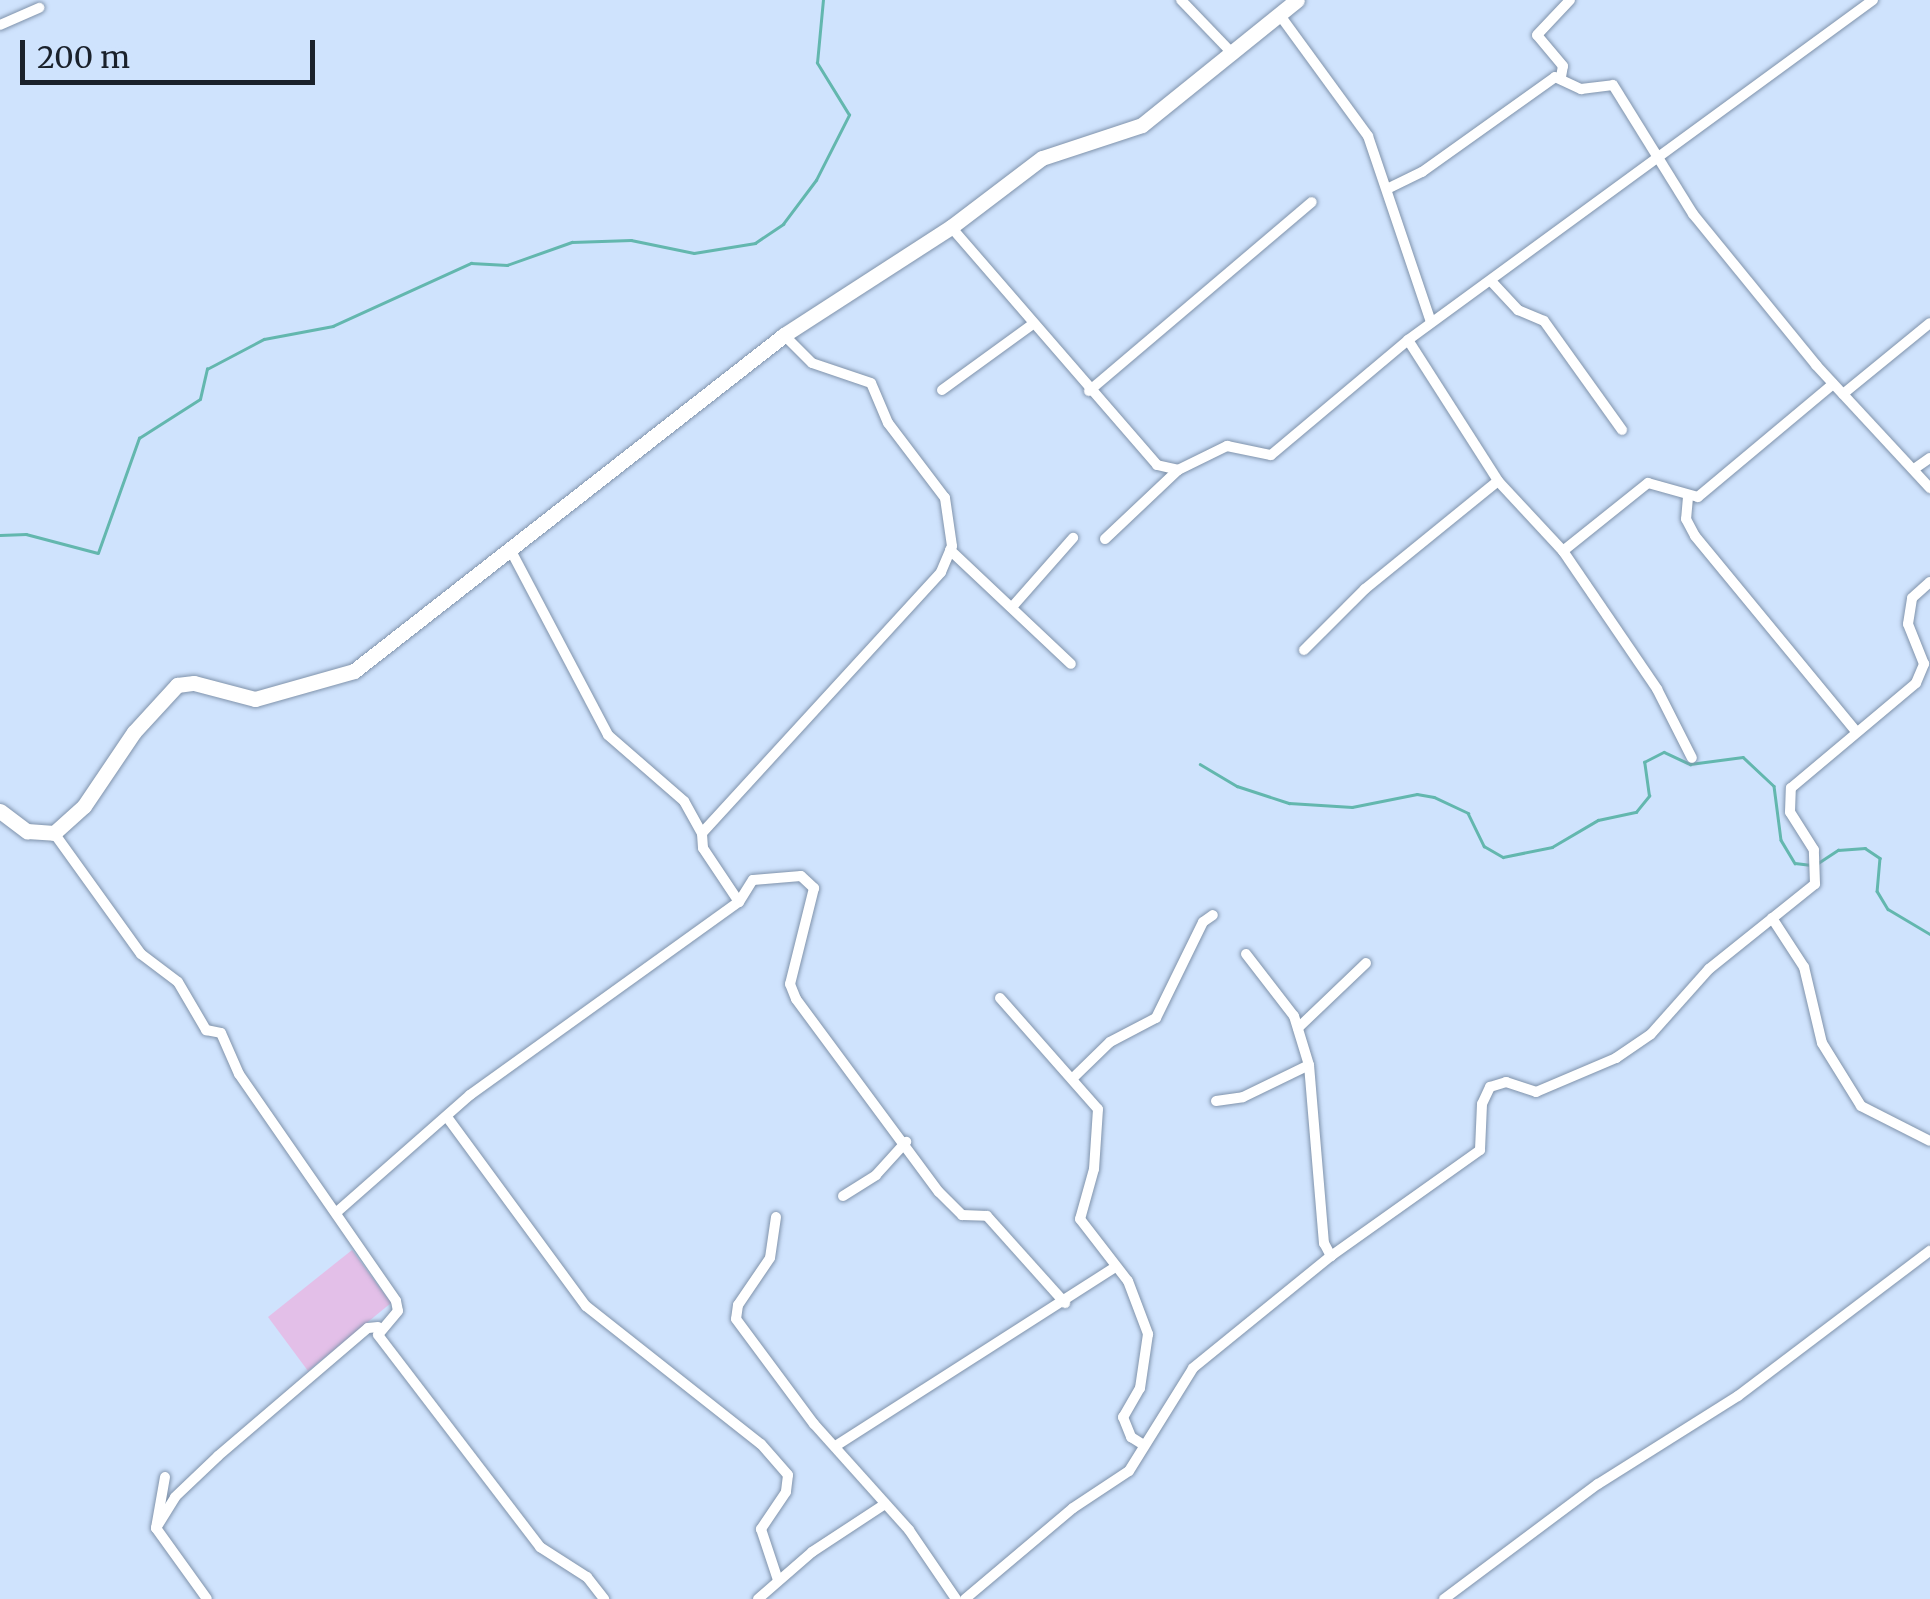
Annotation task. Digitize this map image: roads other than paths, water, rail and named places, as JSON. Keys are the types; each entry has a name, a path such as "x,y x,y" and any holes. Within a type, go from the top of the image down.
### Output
{"street":[{"path":"12,17 22,0"},
{"path":"1181,0 1234,56"},
{"path":"0,810 27,831 54,833 84,806 177,685 194,683 255,699 354,671 784,334 951,227 1042,158 1124,135 1234,56 1297,0"},
{"path":"1561,77 1562,66 1537,35 1570,0"},
{"path":"1106,539 1178,470 1227,446 1272,455 1431,322 1660,161 1764,76 1843,28 1873,0"},
{"path":"0,25 40,8"},
{"path":"1279,14 1368,136 1389,188 1431,322"},
{"path":"1389,188 1561,77"},
{"path":"1561,77 1581,89 1613,85 1694,214 1842,394 1930,488"},
{"path":"1089,391 1312,202"},
{"path":"951,227 1030,326 1157,465 1178,470"},
{"path":"1491,281 1518,310 1544,321 1622,430"},
{"path":"1842,394 1930,323"},
{"path":"942,390 1030,326"},
{"path":"702,833 941,572 950,550 945,498 888,422 870,383 812,363 784,334"},
{"path":"1408,340 1498,482 1563,551 1657,689 1692,758"},
{"path":"1688,497 1746,460 1834,384"},
{"path":"1914,470 1930,458"},
{"path":"1304,650 1365,590 1498,482"},
{"path":"1563,551 1648,483 1688,497"},
{"path":"1688,497 1686,519 1694,536 1856,732"},
{"path":"1013,606 1073,538"},
{"path":"510,549 608,735 684,801 702,833 703,848 739,902"},
{"path":"950,550 1071,664"},
{"path":"965,1599 1072,1508 1129,1471 1194,1368 1331,1256 1480,1150 1482,1104 1490,1088 1506,1082 1536,1092 1616,1058 1650,1034 1709,969 1815,884 1814,850 1790,812 1791,788 1916,683 1924,664 1908,624 1912,598 1930,582"},
{"path":"54,833 141,954 178,982 206,1030 220,1034 238,1074 338,1210 396,1301 398,1311 378,1327 368,1328 218,1456 174,1496 156,1528"},
{"path":"338,1210 447,1117 739,902 753,880 802,876 814,888 790,984 796,999 951,1203 962,1215 988,1216 1065,1303"},
{"path":"1074,1077 1110,1042 1156,1018 1203,922 1214,915"},
{"path":"1772,918 1804,967 1822,1043 1861,1106 1930,1141"},
{"path":"1246,954 1298,1028 1308,1064 1324,1243 1331,1256"},
{"path":"1298,1028 1366,963"},
{"path":"1000,998 1074,1077 1098,1109 1094,1170 1080,1219 1128,1281 1148,1334 1140,1388 1123,1416 1131,1437 1144,1445"},
{"path":"1216,1101 1243,1096 1308,1064"},
{"path":"447,1117 586,1306 761,1444 788,1475 786,1492 761,1529 778,1580"},
{"path":"843,1196 876,1175 906,1142"},
{"path":"776,1217 770,1258 738,1305 736,1319 754,1350 836,1445 882,1506 910,1530 956,1599"},
{"path":"1444,1599 1598,1484 1738,1396 1930,1251"},
{"path":"836,1445 1065,1303 1115,1267"},
{"path":"378,1327 540,1548 587,1577 604,1599"},
{"path":"166,1477 156,1528 207,1599"},
{"path":"758,1599 778,1580 882,1506"}],"waterway":[{"path":"0,535 26,534 98,553 139,438 200,399 207,369 264,339 333,326 471,263 507,265 572,242 631,240 694,253 755,243 783,224 816,180 849,115 817,63 823,0"},
{"path":"1200,764 1237,786 1289,803 1352,807 1417,794 1434,797 1468,813 1484,846 1503,857 1552,847 1598,820 1636,812 1649,796 1644,762 1664,752 1690,764 1743,757 1774,786 1781,840 1795,863 1811,865"},
{"path":"1818,863 1838,850 1865,848 1880,858 1877,891 1888,909 1930,934"}]}
